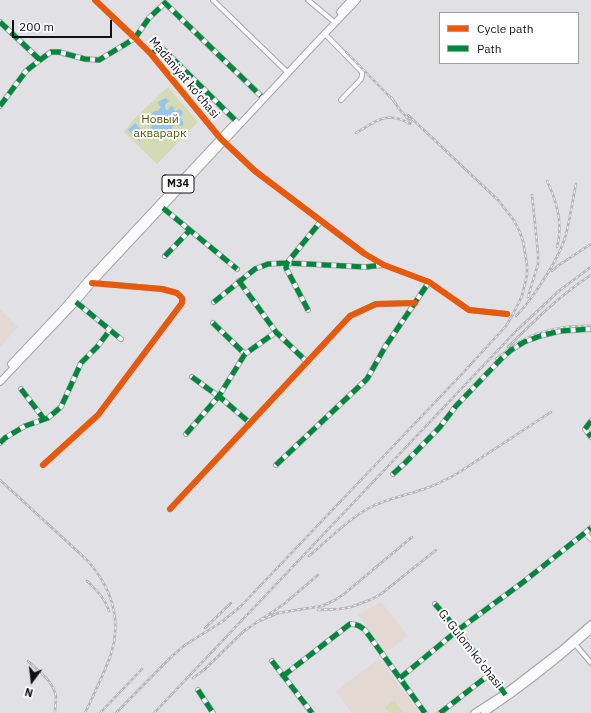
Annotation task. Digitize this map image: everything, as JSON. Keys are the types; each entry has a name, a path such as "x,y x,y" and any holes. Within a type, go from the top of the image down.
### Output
{"main road":[{"name":"M34","path":"0,376 62,310 92,283 162,208 223,140 237,122 351,0"},
{"name":"M34","path":"0,382 74,300 88,280 357,0"},
{"path":"484,713 591,624"},
{"path":"474,713 530,681 591,630"}],"street":[{"name":"Madaniyat ko'chasi","path":"95,0 151,54 223,140 254,171 365,254 384,265 429,282 469,310 507,314"},
{"path":"213,0 285,70"},
{"path":"308,0 332,20"},
{"path":"0,106 26,71 51,52 59,52 85,59 99,60 135,38 149,18 166,2 261,96"},
{"path":"0,22 40,60"},
{"path":"325,34 362,72 361,78 341,100"},
{"path":"151,54 160,48 163,49 237,122"},
{"path":"162,208 237,268"},
{"path":"308,310 286,268 287,263 321,221"},
{"path":"165,256 190,230"},
{"path":"214,302 254,268 268,264 287,263 366,267 384,265"},
{"path":"239,281 276,332 307,362"},
{"path":"276,465 367,380 385,347 429,282"},
{"path":"43,464 98,415 182,303 182,298 177,293 162,289 92,283"},
{"path":"74,300 121,339"},
{"path":"170,509 350,316 376,304 415,303"},
{"path":"213,323 245,354"},
{"path":"393,474 440,427 456,406 500,358 524,342 547,334 560,331 591,329"},
{"path":"0,443 5,438 25,426 48,418 61,407 81,363 98,347 110,330"},
{"path":"186,434 218,396 245,354 276,332"},
{"path":"192,376 250,423"},
{"path":"21,389 44,419"},
{"path":"591,421 585,429 591,437"},
{"path":"400,678 458,630 522,583 591,528"},
{"path":"585,533 591,540"},
{"name":"G. Gulom ko'chasi","path":"435,604 458,630 506,696"},
{"path":"283,676 350,624 355,624 365,630 425,713"},
{"path":"575,644 591,663"},
{"path":"272,661 312,713"},
{"path":"440,713 490,674"},
{"path":"198,690 213,713"}],"shaded area":[{"path":"0,309 18,327 0,347"},
{"path":"381,602 408,636 386,652 358,615"},
{"path":"379,659 419,712 418,713 352,713 336,691"}],"green space":[{"name":"Новый акварарк","path":"168,87 198,122 157,164 124,132 135,118"},
{"path":"394,700 403,713 390,713 385,707"}],"water":[{"path":"165,98 169,101 165,105 166,110 173,106 175,111 180,109 183,112 180,116 177,113 171,117 176,121 178,118 181,118 184,124 179,126 177,123 172,127 168,135 162,136 159,132 155,133 152,131 151,125 158,120 157,118 151,116 152,113 158,111 161,107 158,102"},
{"path":"135,123 146,134 139,141 128,130"}],"railway":[{"path":"346,52 394,101"},
{"path":"391,97 411,122"},
{"path":"220,623 239,608 460,376 506,326 522,296 527,275 527,265 523,241 513,219 498,200 408,115"},
{"path":"356,133 382,119 395,118 410,124"},
{"path":"547,181 554,197 558,213 559,239 557,247"},
{"path":"516,316 538,289 560,251 567,232 576,184"},
{"path":"528,297 538,264 532,195"},
{"path":"552,271 591,244"},
{"path":"154,713 517,330 560,290 591,267"},
{"path":"508,347 558,300 591,275"},
{"path":"496,359 519,342 536,334 563,327 591,326"},
{"path":"309,556 346,524 369,508 381,502 435,485 449,478 551,412"},
{"path":"0,480 87,560 95,570 108,592 115,616 114,641 111,654 99,684 85,713"},
{"path":"257,622 278,613 322,606 335,600 412,537"},
{"path":"318,610 351,607 370,600 381,594 436,550"},
{"path":"193,678 204,670 244,631 284,604 318,575"},
{"path":"87,581 103,598 109,611"},
{"path":"205,628 231,603"},
{"path":"116,713 171,657 185,645 225,620"},
{"path":"28,661 49,681 55,691 55,713"},
{"path":"100,713 142,669"}],"marked path":[{"path":"0,106 26,71 51,52 59,52 85,59 99,60 135,38 149,18 165,3 261,96"},
{"path":"0,22 40,60"},
{"path":"151,54 159,48 163,49 237,122"},
{"path":"163,208 237,269"},
{"path":"308,310 286,268 287,263 321,221"},
{"path":"165,256 190,230"},
{"path":"214,302 255,269 268,264 287,263 366,267 382,265"},
{"path":"239,281 276,332 307,362"},
{"path":"276,465 367,379 385,347 429,282"},
{"path":"76,302 121,339"},
{"path":"213,323 245,354"},
{"path":"393,474 440,427 456,406 511,350 524,342 540,336 560,331 591,329"},
{"path":"0,443 5,438 25,426 48,418 61,407 81,363 97,347 110,330"},
{"path":"186,434 219,396 245,354 276,332"},
{"path":"192,377 221,398 250,423"},
{"path":"21,389 44,419"},
{"path":"591,421 585,429 591,437"},
{"path":"400,678 458,630 522,583 591,528"},
{"path":"435,604 458,630 508,698"},
{"path":"283,676 350,624 357,625 365,630 425,713"},
{"path":"272,661 312,713"},
{"path":"440,713 490,674"},
{"path":"198,690 213,713"}],"cycle path":[{"path":"95,0 151,54 221,139 255,171 365,254 384,265 429,282 469,310 507,314"},
{"path":"43,465 98,415 182,303 182,298 177,293 162,289 92,283"},
{"path":"170,509 350,316 376,304 415,303"}]}
